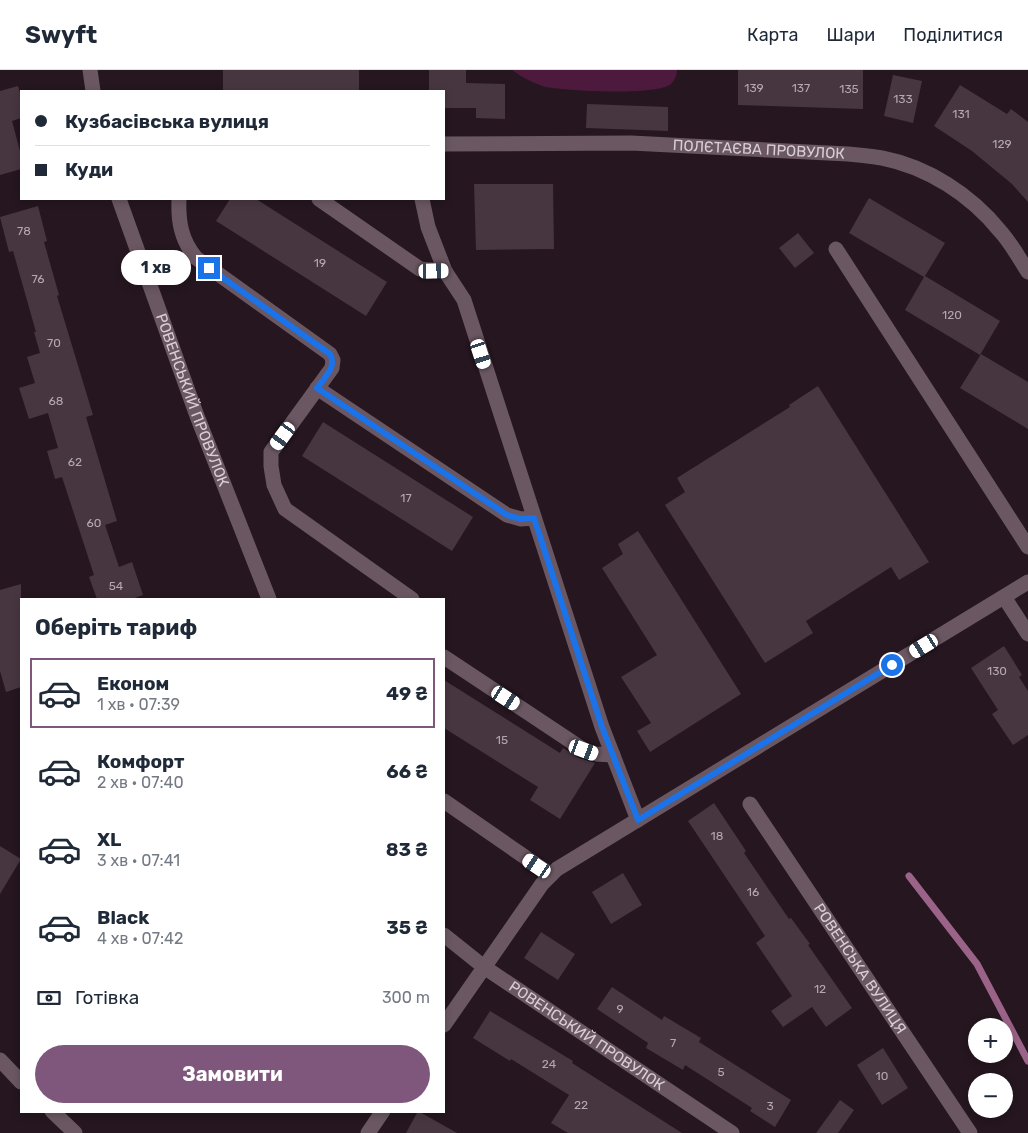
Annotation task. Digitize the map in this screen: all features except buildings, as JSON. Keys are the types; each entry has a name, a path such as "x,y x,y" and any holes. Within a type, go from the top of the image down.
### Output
{"street":[{"path":"90,70 94,90"},
{"name":"ПОЛЄТАЄВА ПРОВУЛОК","path":"445,144 631,143 848,154 883,158 917,168 941,180 977,205 1001,231 1028,272"},
{"name":"РОВЕНСЬКИЙ ПРОВУЛОК","path":"119,200 197,416 269,598"},
{"path":"179,200 178,219 182,235 188,248 196,258 330,354 333,360 332,368 271,452 271,466 279,498 285,509 411,598"},
{"path":"319,200 420,269 445,271"},
{"path":"422,200 428,227 445,271 464,300 602,727 638,820"},
{"path":"836,249 1028,547"},
{"path":"317,388 507,515 521,519 534,518"},
{"path":"445,1023 542,884 557,869 1028,582"},
{"path":"1004,597 1028,634"},
{"path":"445,658 584,750 596,754 613,754"},
{"path":"445,803 551,875"},
{"name":"РОВЕНСЬКА ВУЛИЦЯ","path":"750,804 970,1133"},
{"name":"РОВЕНСЬКИЙ ПРОВУЛОК","path":"445,936 484,967 732,1133"},
{"path":"0,1060 20,1081"},
{"path":"54,1113 75,1133"},
{"path":"368,1133 382,1113"}],"shaded area":[{"path":"512,70 677,70 677,74 671,84 662,88 611,92 546,87 528,80"}],"waterway":[{"path":"909,876 977,964 1028,1061"}],"route":[{"path":"209,268 330,354 333,360 332,368 317,388 507,515 521,519 534,518 602,727 638,820 892,665"}]}
